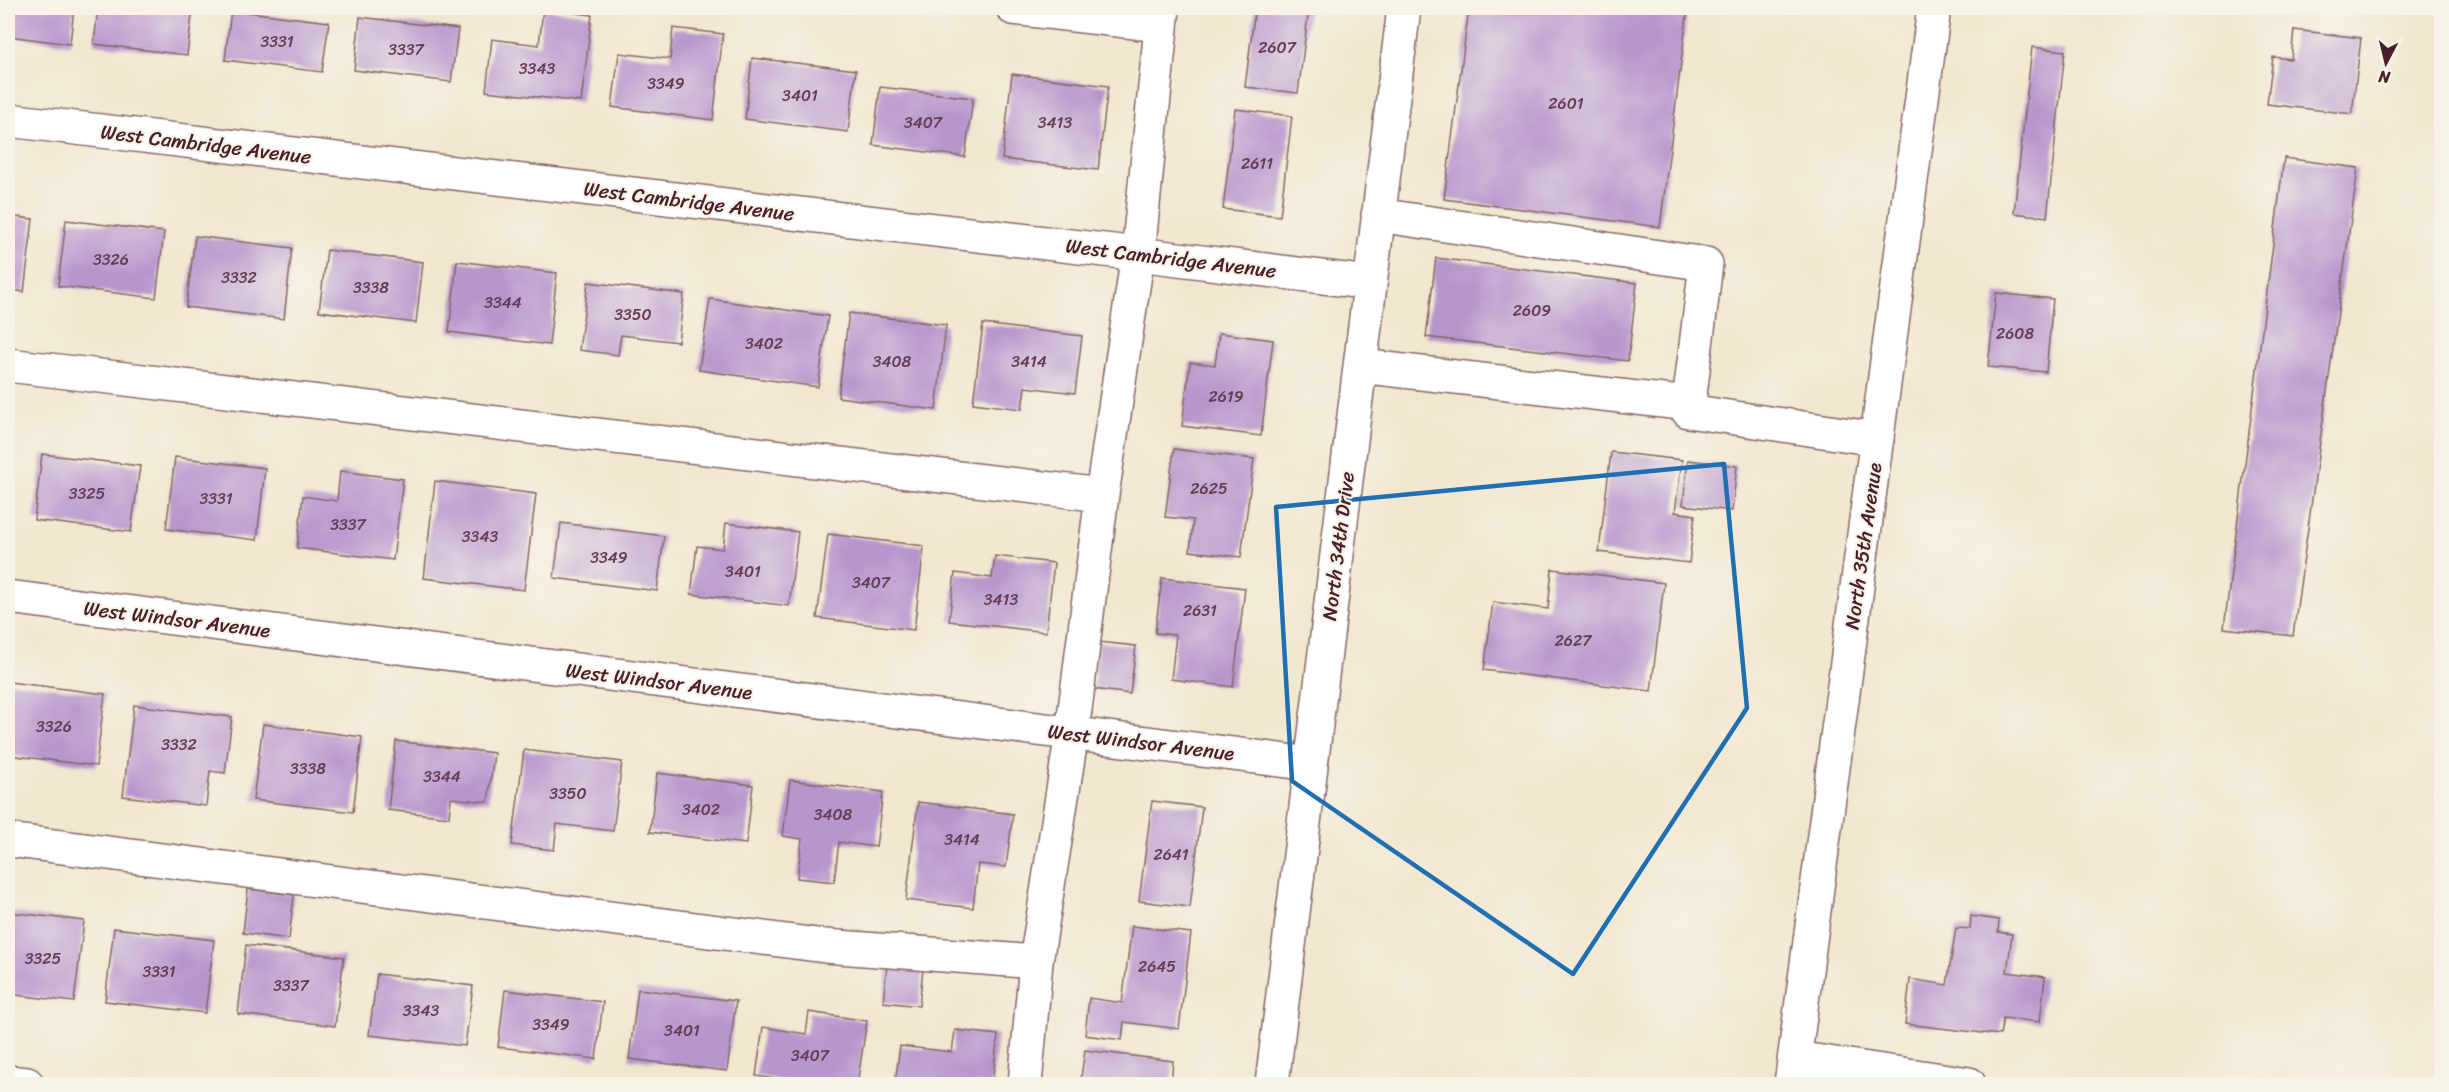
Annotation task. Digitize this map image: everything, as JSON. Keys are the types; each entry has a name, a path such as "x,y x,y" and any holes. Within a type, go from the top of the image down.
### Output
{"street":[{"path":"1013,8 1162,16 1138,254 1102,495 1072,733 1036,963 1025,1084"},
{"name":"North 34th Drive","path":"1272,1084 1404,8"},
{"name":"North 35th Avenue","path":"1793,1071 1934,8"},
{"name":"West Cambridge Avenue","path":"8,120 1370,283"},
{"path":"1378,215 1706,264 1688,411 1877,439"},
{"path":"8,365 1102,495"},
{"path":"1360,366 1689,404"},
{"name":"West Windsor Avenue","path":"8,597 1311,764"},
{"path":"8,840 825,946 1036,963"},
{"path":"1793,1071 1969,1084"},
{"path":"8,1082 27,1084"}],"highlighted area":[{"path":"1724,464 1747,708 1573,974 1292,781 1276,507"}],"building":[{"path":"8,8 74,8 70,44 8,36"},
{"path":"98,8 193,8 187,55 94,44"},
{"path":"1255,8 1309,8 1298,93 1245,87"},
{"path":"1469,8 1688,8 1660,227 1444,199"},
{"path":"2133,8 2156,8 2155,12"},
{"path":"2330,8 2371,8 2370,14"},
{"path":"543,9 592,15 581,102 486,91 492,39 539,45"},
{"path":"231,10 329,22 322,72 225,60"},
{"path":"360,17 458,29 451,82 354,70"},
{"path":"673,28 723,34 713,120 612,107 619,53 670,59"},
{"path":"2294,30 2361,38 2352,114 2267,104 2273,57 2291,59"},
{"path":"2032,47 2065,51 2047,217 2014,213"},
{"path":"752,58 856,70 848,132 745,119"},
{"path":"1012,74 1108,86 1098,170 1002,159"},
{"path":"880,87 973,98 965,157 873,145"},
{"path":"1235,109 1292,116 1280,216 1223,209"},
{"path":"2284,158 2358,168 2293,636 2224,628"},
{"path":"8,216 33,219 24,292 8,289"},
{"path":"66,220 164,232 156,298 58,286"},
{"path":"195,236 292,248 284,319 186,307"},
{"path":"327,250 423,262 416,323 319,311"},
{"path":"1436,258 1637,283 1628,361 1426,337"},
{"path":"457,261 557,273 549,345 449,332"},
{"path":"588,282 684,294 678,342 621,335 618,355 579,350"},
{"path":"1996,293 2053,299 2046,372 1988,367"},
{"path":"710,299 828,316 818,387 699,370"},
{"path":"849,313 946,325 936,410 838,397"},
{"path":"983,324 1082,336 1075,393 1025,387 1022,409 973,403"},
{"path":"1219,333 1273,340 1261,436 1182,426 1190,362 1215,365"},
{"path":"2440,389 2442,389 2442,410 2437,409"},
{"path":"1174,449 1254,459 1241,557 1190,551 1193,520 1165,517"},
{"path":"1611,452 1682,460 1675,512 1695,515 1689,563 1599,552"},
{"path":"42,454 140,466 131,532 34,520"},
{"path":"175,457 265,468 257,540 166,529"},
{"path":"1688,460 1737,466 1732,511 1683,505"},
{"path":"340,471 403,479 393,560 297,548 303,496 337,501"},
{"path":"435,481 536,494 524,590 424,578"},
{"path":"561,523 664,536 657,591 554,578"},
{"path":"726,523 798,532 789,606 691,594 697,546 723,549"},
{"path":"828,534 924,546 914,630 817,618"},
{"path":"995,556 1054,563 1046,632 949,621 955,573 992,578"},
{"path":"1552,569 1664,583 1651,691 1484,670 1493,602 1548,609"},
{"path":"1162,578 1245,588 1233,687 1171,679 1176,635 1155,633"},
{"path":"1099,642 1136,646 1130,694 1093,689"},
{"path":"9,682 105,694 96,766 8,755"},
{"path":"134,705 232,717 225,773 210,771 206,806 123,796"},
{"path":"263,724 362,737 353,812 253,800"},
{"path":"396,741 494,753 488,802 451,798 449,817 388,810"},
{"path":"524,750 622,762 613,831 557,824 554,850 512,845"},
{"path":"657,773 753,785 746,844 650,832"},
{"path":"790,780 883,792 876,847 839,842 834,882 797,878 802,839 783,836"},
{"path":"1152,801 1202,807 1190,907 1139,901"},
{"path":"918,802 1013,814 1006,867 978,864 973,908 906,900"},
{"path":"248,889 294,895 289,939 243,933"},
{"path":"8,912 84,921 74,1002 8,994"},
{"path":"1971,916 1999,920 1998,932 2012,934 2007,972 2045,977 2040,1022 2003,1018 2000,1035 1905,1024 1910,979 1947,985 1956,928 1970,929"},
{"path":"1132,926 1191,933 1179,1029 1124,1022 1122,1040 1085,1035 1089,998 1122,1003"},
{"path":"114,928 214,940 205,1013 105,1001"},
{"path":"246,945 344,957 335,1026 238,1014"},
{"path":"887,965 923,969 919,1006 883,1002"},
{"path":"377,974 473,986 465,1046 369,1035"},
{"path":"638,989 736,1001 727,1071 629,1059"},
{"path":"505,990 603,1002 596,1059 498,1047"},
{"path":"809,1012 867,1021 857,1084 798,1084 756,1076 763,1027 806,1034"},
{"path":"955,1030 998,1035 992,1084 895,1084 900,1046 952,1052"},
{"path":"1085,1050 1173,1061 1171,1084 1080,1084"}]}
